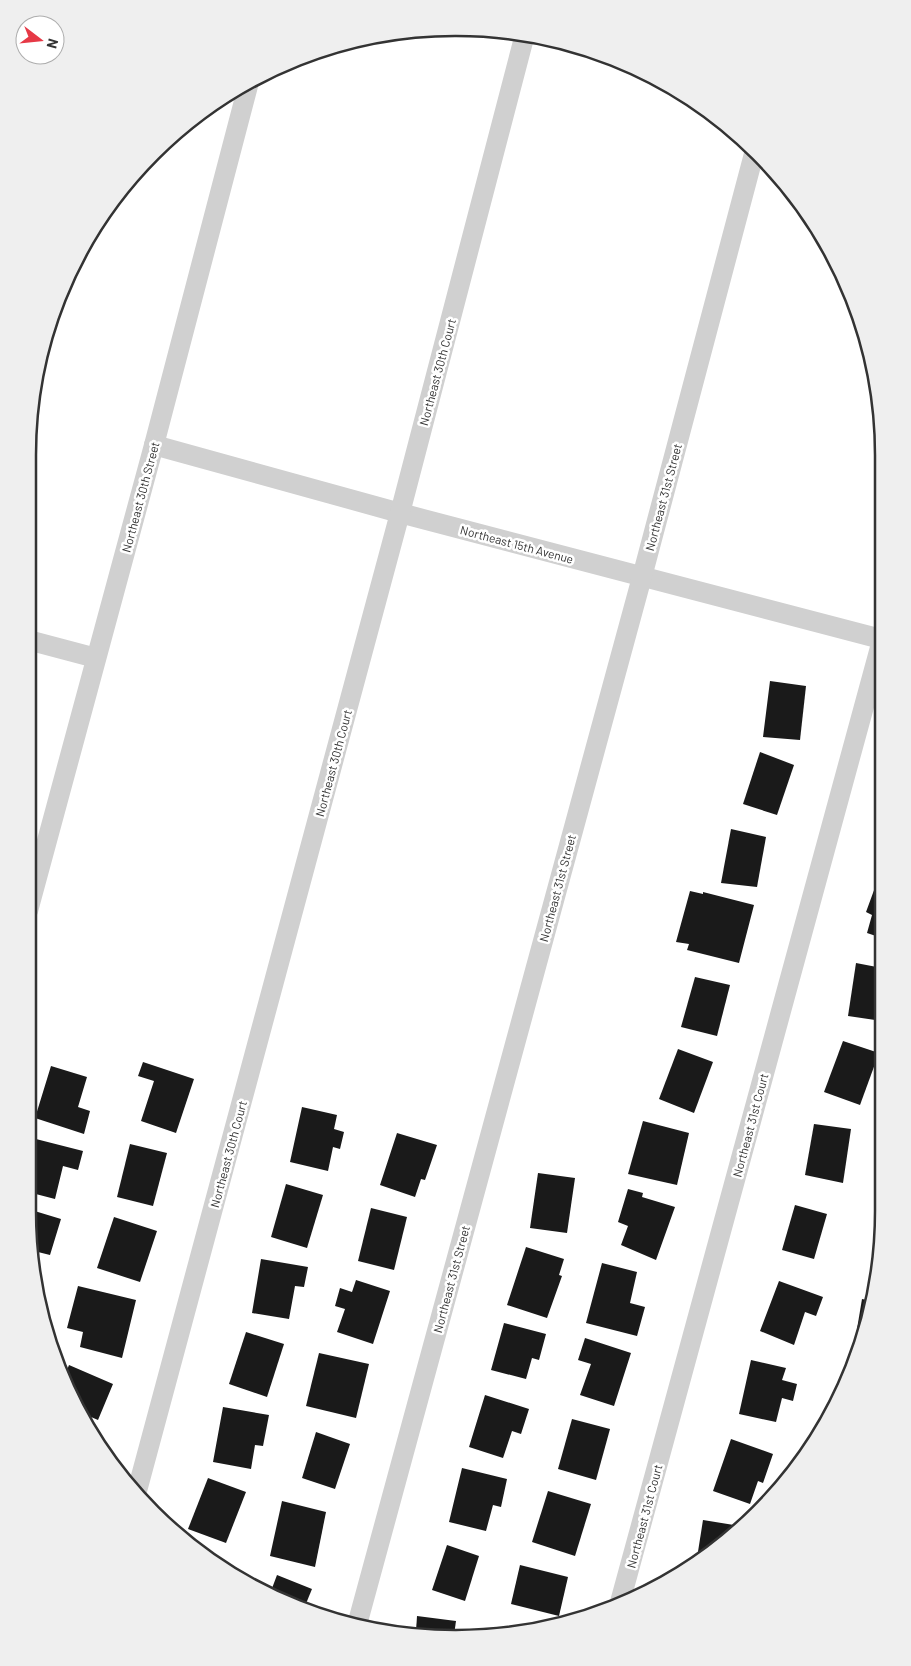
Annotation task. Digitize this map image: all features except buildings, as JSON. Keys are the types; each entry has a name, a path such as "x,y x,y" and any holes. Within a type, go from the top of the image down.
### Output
{"street":[{"name":"Northeast 30th Court","path":"139,1485 400,513 523,42"},
{"name":"Northeast 30th Street","path":"36,881 154,445 246,92"},
{"name":"Northeast 31st Street","path":"358,1618 642,577 752,160"},
{"name":"Northeast 15th Avenue","path":"154,445 400,513 875,637"},
{"path":"36,642 96,658"},
{"name":"Northeast 31st Court","path":"622,1595 875,666"}]}
